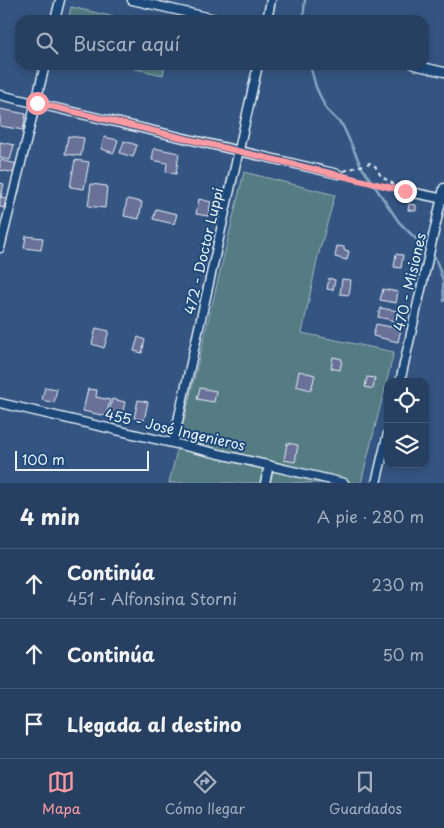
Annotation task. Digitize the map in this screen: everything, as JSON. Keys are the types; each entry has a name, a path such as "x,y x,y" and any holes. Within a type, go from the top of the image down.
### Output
{"street":[{"path":"56,15 60,0"},
{"path":"132,0 198,15"},
{"path":"268,15 271,0"},
{"path":"429,68 444,72"},
{"path":"0,248 44,70"},
{"name":"472 - Doctor Luppi","path":"173,443 257,70"},
{"path":"0,94 338,174"},
{"name":"470 - Misiones","path":"401,378 444,188"},
{"path":"405,191 443,199"},
{"name":"455 - José Ingenieros","path":"0,403 344,483"},
{"path":"376,483 384,450"},
{"path":"264,483 269,465"}],"path":[{"path":"338,174 370,163 392,185 405,191"},
{"path":"338,174 405,191"}],"green space":[{"path":"71,7 106,15 69,15"},
{"path":"140,70 164,70 163,75"},
{"path":"244,172 335,195 318,256 302,333 394,352 387,378 384,378 384,392 361,483 169,483"}],"building":[{"path":"0,109 26,114 23,130 0,126"},
{"path":"68,136 84,138 81,156 65,154"},
{"path":"104,137 118,140 114,153 101,149"},
{"path":"124,141 137,145 133,157 120,153"},
{"path":"0,142 14,145 10,160 0,158"},
{"path":"154,148 179,153 176,174 166,172 167,163 152,160"},
{"path":"0,160 17,164 15,173 0,170"},
{"path":"75,160 89,162 84,189 70,187"},
{"path":"0,183 4,184 1,197 0,197"},
{"path":"91,184 107,186 105,208 88,206"},
{"path":"0,197 6,198 4,208 0,207"},
{"path":"127,199 142,202 139,219 124,216"},
{"path":"199,199 211,202 208,216 196,214"},
{"path":"409,204 416,205 416,211 408,210"},
{"path":"156,209 177,214 174,224 153,219"},
{"path":"26,236 43,238 41,250 24,248"},
{"path":"337,246 344,247 344,250 349,251 347,260 335,257"},
{"path":"396,254 403,255 401,268 394,267"},
{"path":"329,278 335,280 333,290 327,289"},
{"path":"342,279 351,280 349,295 340,294"},
{"path":"383,289 398,292 396,303 380,300"},
{"path":"380,308 398,311 396,321 378,317"},
{"path":"376,324 401,329 398,342 373,336"},
{"path":"96,328 109,331 104,348 92,344"},
{"path":"138,337 145,340 142,353 134,351"},
{"path":"333,357 342,359 340,370 331,368"},
{"path":"299,371 315,375 311,390 296,386"},
{"path":"367,377 375,378 373,389 365,387"},
{"path":"45,387 57,389 54,403 42,400"},
{"path":"200,388 216,391 214,402 197,399"},
{"path":"88,389 97,390 96,397 110,400 106,416 83,411"},
{"path":"112,399 125,402 121,420 108,417"},
{"path":"138,400 148,402 144,420 134,418"},
{"path":"287,443 298,445 295,462 284,460"}],"waterway":[{"path":"304,15 305,0"},
{"path":"311,70 316,87 326,109 343,126 361,166 399,222 420,243"},
{"path":"435,257 443,280 444,301"}],"route":[{"path":"37,103 240,150 405,191"}]}
